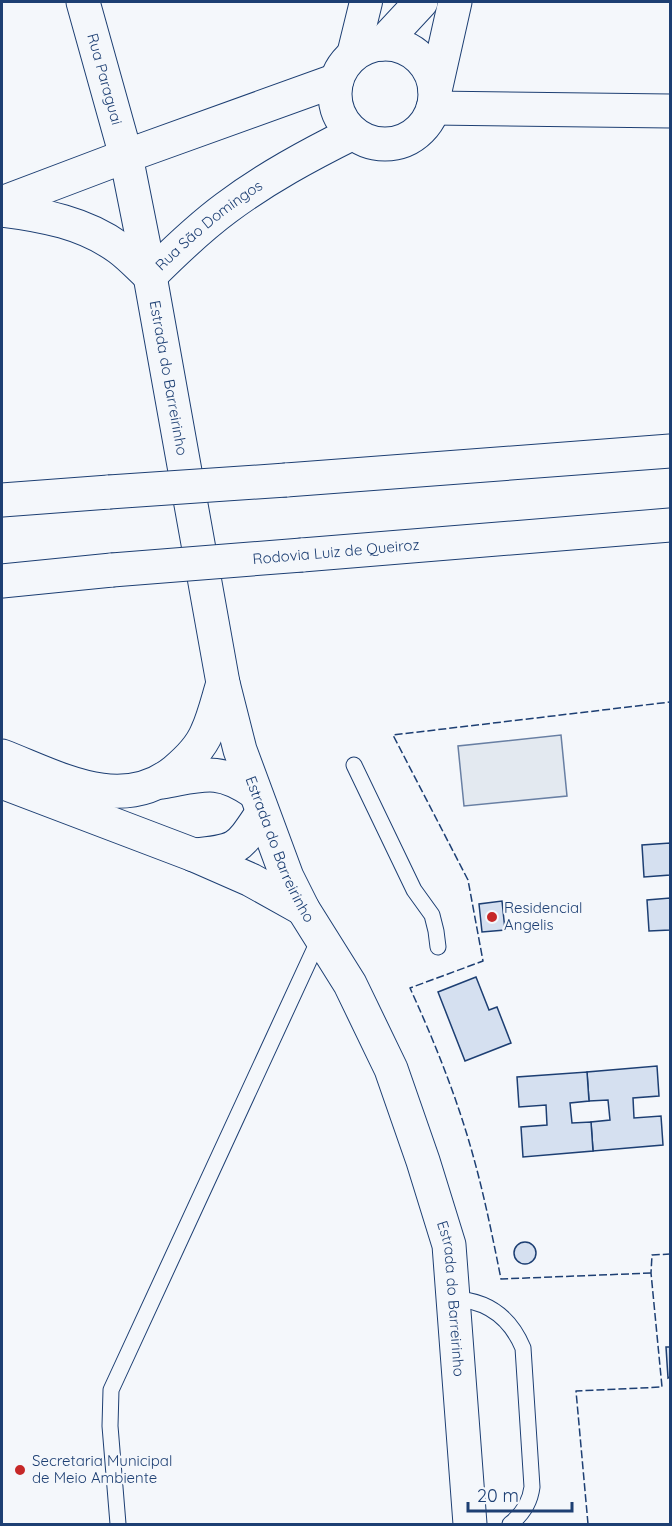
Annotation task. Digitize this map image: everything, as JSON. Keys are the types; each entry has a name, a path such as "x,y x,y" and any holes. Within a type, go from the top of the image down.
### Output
{"main road":[{"name":"Rua Paraguai","path":"83,2 126,156"},
{"path":"421,2 357,60 335,95 337,109 343,122 353,133 367,141 383,144 400,141 414,134 426,123 434,100 455,2"},
{"path":"2,203 126,156 357,60 398,46 412,52 424,62 432,76 434,100"},
{"path":"434,100 670,111"},
{"name":"Rua São Domingos","path":"2,210 40,215 81,227 118,248 150,276 186,241 232,203 265,180 308,155 353,133"},
{"name":"Estrada do Barreirinho","path":"126,156 150,276 223,684 240,750 287,877 303,909 350,984 391,1069 449,1245 470,1524"},
{"path":"11,498 286,480 670,450"},
{"name":"Rodovia Luiz de Queiroz","path":"2,581 670,525"},
{"path":"2,605 67,575"},
{"path":"161,782 188,760 207,734 223,684"},
{"path":"2,756 86,789 123,792 161,782 213,774 236,780 258,802 242,843 225,853 194,855"},
{"path":"2,782 194,855 251,880 303,909"}],"street":[{"path":"357,60 366,2"}],"lane":[{"path":"354,765 414,890 432,915 438,947"},
{"path":"118,1524 110,1426 111,1390 320,936"},
{"path":"453,1299 468,1299 496,1311 516,1333 523,1348 532,1487 526,1508 510,1524"}],"shaded area":[{"path":"561,735 567,796 464,806 458,746"}],"building":[{"path":"670,843 670,875 644,877 642,845"},
{"path":"670,898 670,930 649,931 647,900"},
{"name":"Residencial Angelis","path":"502,901 505,930 482,932 479,904"},
{"path":"476,977 489,1010 497,1007 511,1043 465,1061 438,992"},
{"path":"657,1066 659,1096 633,1098 634,1118 661,1116 663,1145 593,1151 591,1122 610,1120 608,1100 589,1101 587,1072"},
{"path":"587,1072 589,1101 570,1103 572,1123 591,1122 593,1151 523,1157 521,1127 547,1125 546,1105 519,1107 517,1077"},
{"path":"525,1242 533,1245 536,1253 533,1261 525,1264 517,1261 514,1253 517,1245"},
{"path":"666,1347 670,1347 670,1377 668,1378"}],"fence":[{"path":"651,1273 501,1279 468,1137 445,1072 410,988 483,961 468,880 393,735 670,702"},
{"path":"588,1524 576,1391 662,1387 651,1273 652,1255 670,1254"}],"place":[{"name":"Residencial Angelis","path":"492,917"},
{"name":"Secretaria Municipal de Meio Ambiente","path":"20,1470"}]}
